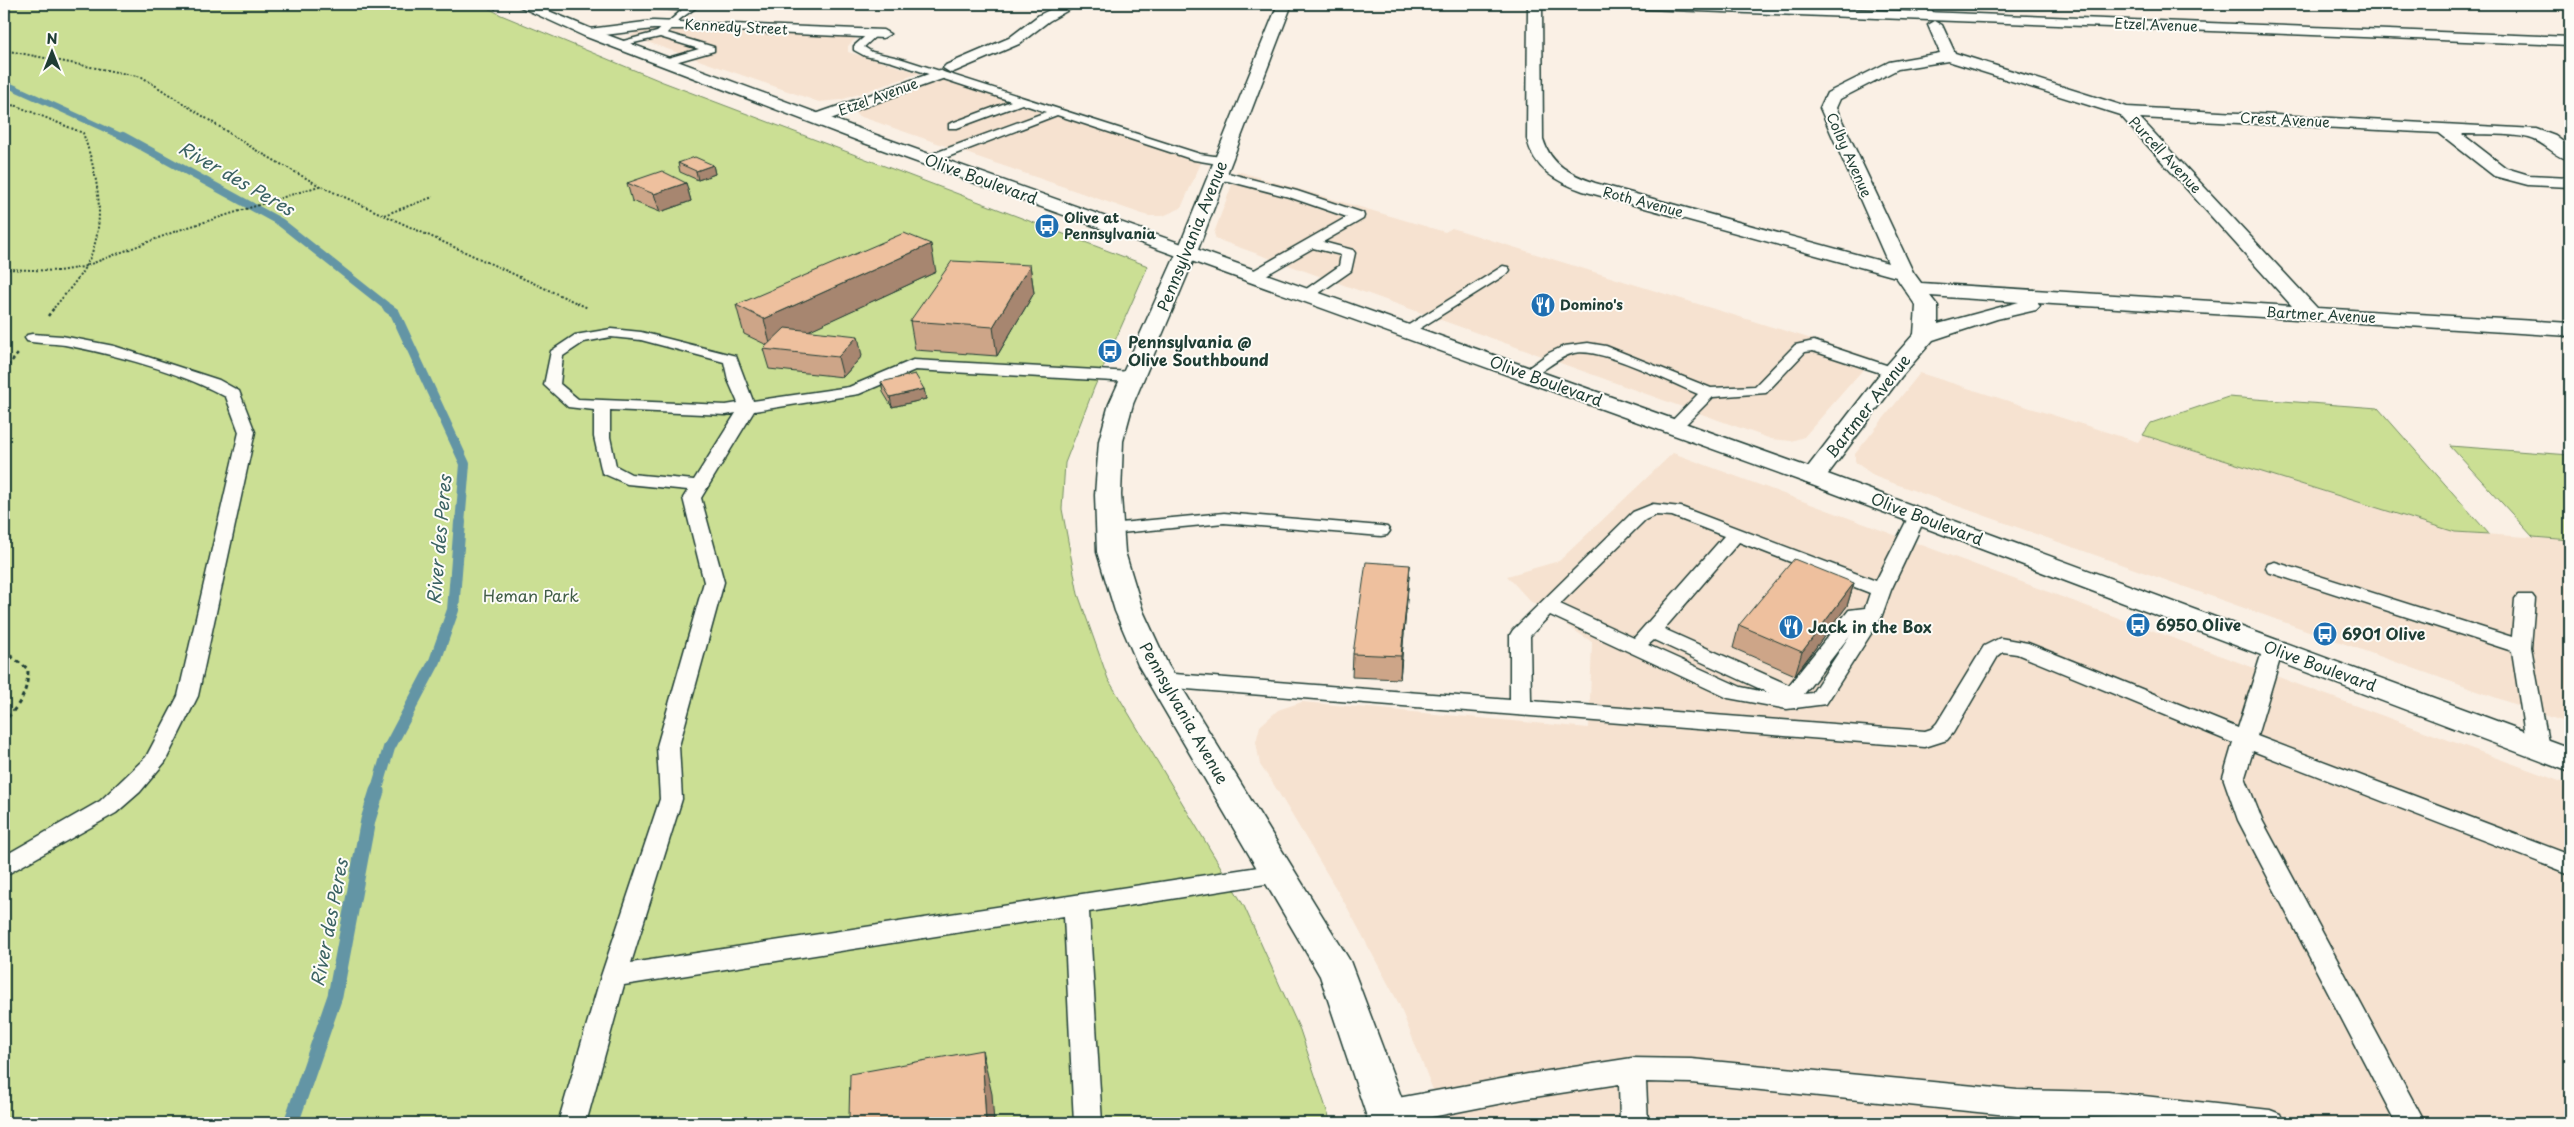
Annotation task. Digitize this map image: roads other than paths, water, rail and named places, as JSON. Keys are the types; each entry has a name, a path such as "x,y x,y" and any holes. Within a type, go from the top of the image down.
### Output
{"street":[{"name":"Olive Boulevard","path":"521,4 589,33 816,119 1813,476 2570,760"},
{"name":"Etzel Avenue","path":"816,119 945,71 1014,42 1044,18 1072,4"},
{"name":"Pennsylvania Avenue","path":"1285,4 1187,252 1121,404 1111,441 1111,552 1129,611 1161,680 1337,972 1388,1118"},
{"name":"Roth Avenue","path":"1534,4 1535,139 1537,152 1542,161 1553,172 1589,187 1909,281"},
{"name":"Etzel Avenue","path":"1621,4 1932,20 2570,41"},
{"path":"1920,4 1932,20 1949,56"},
{"name":"Kennedy Street","path":"589,33 664,29 878,34"},
{"name":"Colby Avenue","path":"1909,281 1828,108 1832,96 1894,65 1949,56"},
{"name":"Purcell Avenue","path":"1949,56 2126,112 2312,315"},
{"name":"Crest Avenue","path":"2126,112 2530,134 2549,140 2570,155"},
{"path":"2443,128 2500,172 2528,180 2570,182"},
{"name":"Bartmer Avenue","path":"1909,281 2072,300 2570,330"},
{"path":"1909,281 1927,306 1928,318 1924,336"},
{"name":"Bartmer Avenue","path":"1813,476 1893,372 1924,336 2021,307 2072,300"}],"lane":[{"path":"655,4 652,6 694,6"},
{"path":"620,45 664,29 694,6"},
{"path":"664,29 710,49 665,62"},
{"path":"878,34 858,48 869,54 945,71 1020,101 1198,157 1224,161"},
{"path":"953,126 1020,101"},
{"path":"928,160 1056,112"},
{"path":"1217,177 1228,177 1293,194 1358,216 1254,276"},
{"path":"1307,295 1346,268 1348,253 1311,244"},
{"path":"1406,331 1502,270"},
{"path":"748,407 736,380 731,359 641,336 611,333 580,338 556,354 552,385 574,404 602,406 726,410 748,407 853,391 913,365 1132,377"},
{"path":"4,867 108,807 132,786 154,762 188,696 248,432 233,394 213,382 114,351 62,340 32,338"},
{"path":"1528,374 1570,347 1601,349 1709,393 1760,390 1800,348 1814,346 1893,372"},
{"path":"1674,427 1709,393"},
{"path":"602,406 602,437 608,468 627,479 700,486"},
{"path":"572,1123 614,976 671,798 668,746 714,582 692,498 748,407"},
{"path":"1521,706 1520,635 1546,606 1639,516 1653,509 1675,511 1881,590"},
{"path":"1546,606 1735,693 1767,701 1801,703 1819,699 1873,614 1881,590 1917,516"},
{"path":"1110,529 1224,518 1381,531"},
{"path":"1636,647 1736,534"},
{"path":"2275,568 2521,647"},
{"path":"2525,600 2521,647 2538,748"},
{"path":"1651,631 1792,695 1856,614 1873,614"},
{"path":"1161,680 1521,706 1925,739 1939,735 1991,651 2000,645 2020,648 2246,740 2570,866"},
{"path":"2273,649 2234,777 2250,820 2410,1123"},
{"path":"614,976 1278,873"},
{"path":"1076,904 1088,1123"},
{"path":"1632,1070 1634,1123"},
{"path":"1388,1118 1528,1086 1632,1070 1691,1070 2017,1103 2108,1104 2270,1123"}],"waterway":[{"name":"River des Peres","path":"4,83 125,138"},
{"name":"River des Peres","path":"123,136 280,222 390,309"},
{"name":"River des Peres","path":"388,308 395,313 465,464 460,524"},
{"name":"River des Peres","path":"376,792 389,748 435,661 453,610 460,522"},
{"name":"River des Peres","path":"291,1123 335,996 368,820 377,791"}],"place":[{"name":"Olive at Pennsylvania","path":"1047,226"},
{"name":"Domino's","path":"1543,305"},
{"name":"Pennsylvania @ Olive Southbound","path":"1110,351"},
{"name":"6950 Olive","path":"2138,625"},
{"name":"Jack in the Box","path":"1791,627"},
{"name":"6901 Olive","path":"2325,634"}],"park label":[{"name":"Heman Park","path":"531,596"}]}
